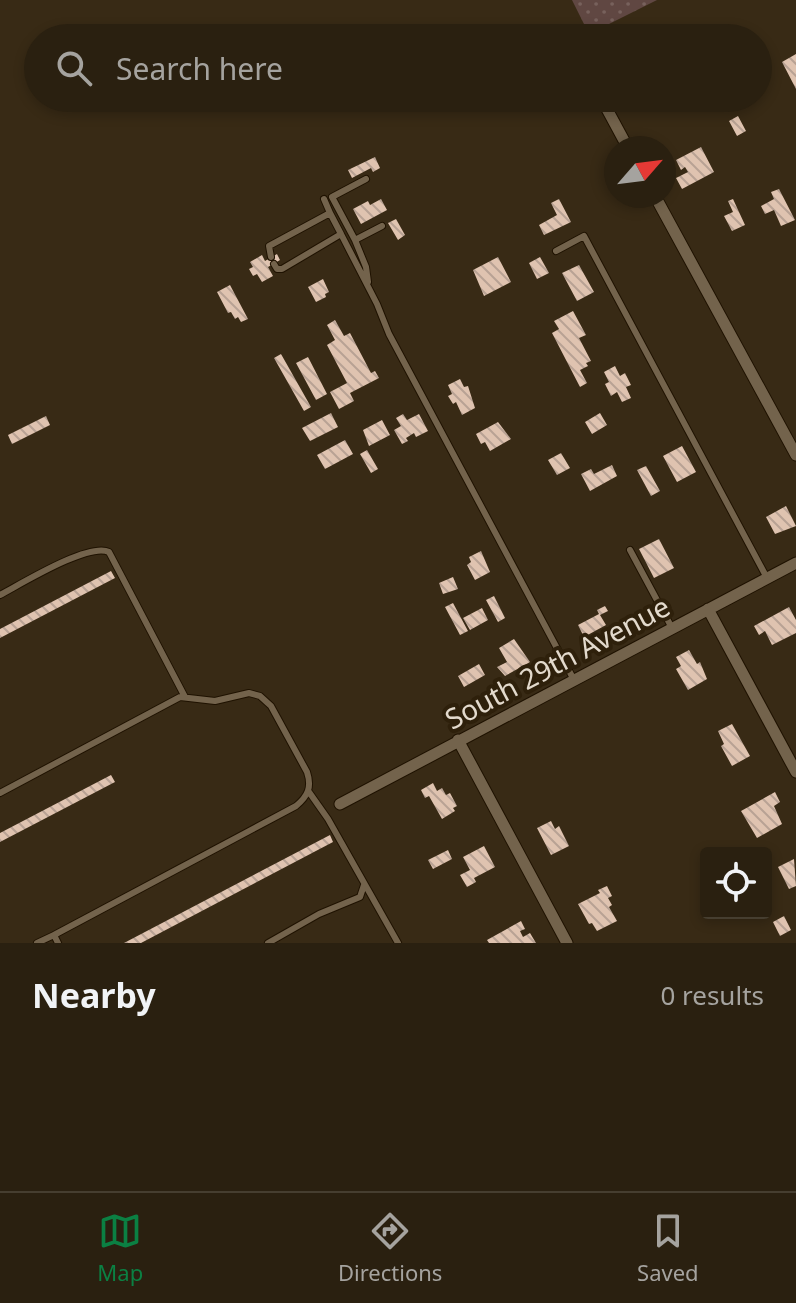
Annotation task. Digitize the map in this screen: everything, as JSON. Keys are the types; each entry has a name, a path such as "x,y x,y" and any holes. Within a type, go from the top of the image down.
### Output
{"street":[{"path":"609,112 622,136"},
{"path":"662,208 796,455"},
{"name":"South 29th Avenue","path":"340,804 796,563"},
{"path":"708,609 796,772"},
{"path":"458,740 567,943"}],"lane":[{"path":"366,179 332,197 355,240 366,267 368,285"},
{"path":"324,199 389,334 574,680"},
{"path":"330,213 269,246 272,260 277,269 282,269 341,234"},
{"path":"355,240 382,226"},
{"path":"556,251 584,236 767,578"},
{"path":"0,595 83,554 103,549 109,552 185,697"},
{"path":"630,550 673,628"},
{"path":"0,793 176,698 215,701 249,693 271,706 311,783 309,792 296,806 37,943"},
{"path":"309,792 328,819 398,943"},
{"path":"268,943 319,914 360,897 364,885"},
{"path":"54,935 58,943"}],"shaded area":[{"path":"572,0 657,0 609,24 584,24"}],"building":[{"path":"796,54 796,89 782,62"},
{"path":"738,116 746,131 737,136 729,121"},
{"path":"701,147 714,172 682,189 676,178 688,172 685,167 681,170 676,160"},
{"path":"375,157 380,168 373,172 371,168 352,178 348,170"},
{"path":"779,189 795,220 781,226 774,210 765,214 761,206 774,199 771,192"},
{"path":"381,199 387,210 361,224 353,209 368,201 370,205"},
{"path":"559,199 571,222 544,235 539,225 557,215 551,203"},
{"path":"733,199 745,225 732,231 724,216 733,212 728,201"},
{"path":"396,219 405,235 398,240 388,223"},
{"path":"277,254 280,260 268,267 273,276 262,282 257,274 253,276 249,269 253,267 250,262 262,255 265,261"},
{"path":"498,257 511,282 484,296 473,270"},
{"path":"540,257 549,273 537,279 529,263"},
{"path":"579,265 594,292 577,301 562,273"},
{"path":"323,279 329,292 316,302 308,287"},
{"path":"230,285 248,319 241,322 231,312 228,313 217,292"},
{"path":"573,311 586,335 579,338 591,361 580,370 587,383 580,387 552,333 559,329 554,321"},
{"path":"335,320 344,336 350,333 371,373 375,371 379,378 350,393 354,401 339,409 330,392 347,383 327,345 335,340 327,325"},
{"path":"281,354 311,407 304,411 274,358"},
{"path":"308,357 327,394 316,400 296,363"},
{"path":"615,366 620,376 625,373 631,385 626,387 631,398 622,402 617,392 611,396 605,384 609,382 604,372"},
{"path":"460,379 464,387 468,386 475,408 462,415 456,402 453,404 448,396 452,394 448,385"},
{"path":"331,413 338,427 310,441 302,428"},
{"path":"600,413 607,425 592,434 585,422"},
{"path":"403,414 407,420 419,414 428,431 416,437 414,433 402,444 394,430 401,426 396,418"},
{"path":"46,416 50,425 12,444 8,435"},
{"path":"382,420 390,435 369,446 363,430"},
{"path":"498,422 511,439 490,451 485,442 481,444 476,434"},
{"path":"345,440 353,454 325,469 317,455"},
{"path":"682,446 696,472 677,482 663,456"},
{"path":"367,450 378,469 371,473 360,454"},
{"path":"561,453 570,468 557,475 548,460"},
{"path":"612,465 617,476 590,491 581,474 591,469 594,474"},
{"path":"646,466 660,491 651,496 637,470"},
{"path":"786,506 796,526 775,534 766,517"},
{"path":"659,539 674,568 654,578 639,549"},
{"path":"481,551 490,572 475,580 467,565 471,562 469,557"},
{"path":"111,571 115,578 0,638 0,629"},
{"path":"453,577 458,589 443,594 439,583"},
{"path":"494,596 505,618 498,622 486,600"},
{"path":"453,603 468,631 460,635 445,607"},
{"path":"605,606 608,611 600,615 606,625 584,637 578,625 599,614 597,610"},
{"path":"789,607 796,620 796,633 772,645 765,631 759,635 754,626"},
{"path":"482,608 488,620 470,630 463,618"},
{"path":"514,639 530,662 505,676 497,667 507,662 499,648"},
{"path":"689,650 697,664 700,662 707,679 688,690 676,669 681,666 676,657"},
{"path":"479,664 485,675 464,687 458,676"},
{"path":"732,724 750,756 732,766 721,746 724,744 718,731"},
{"path":"111,775 115,782 0,842 0,833"},
{"path":"433,783 437,791 442,788 446,795 450,793 457,806 453,808 455,811 442,819 429,796 425,798 421,790"},
{"path":"775,792 780,802 774,806 782,824 757,838 741,811"},
{"path":"551,821 555,829 559,826 569,846 551,855 537,828"},
{"path":"330,835 333,842 141,943 124,943"},
{"path":"484,846 495,867 474,878 476,882 467,887 460,875 470,870 463,857"},
{"path":"448,850 452,859 433,869 428,860"},
{"path":"794,859 796,886 789,889 778,867"},
{"path":"607,886 612,896 608,898 612,905 609,907 617,921 597,931 592,923 589,924 578,904"},
{"path":"784,916 791,930 780,936 773,922"},
{"path":"521,921 525,929 520,931 523,937 530,933 536,943 489,943 487,940"}]}
